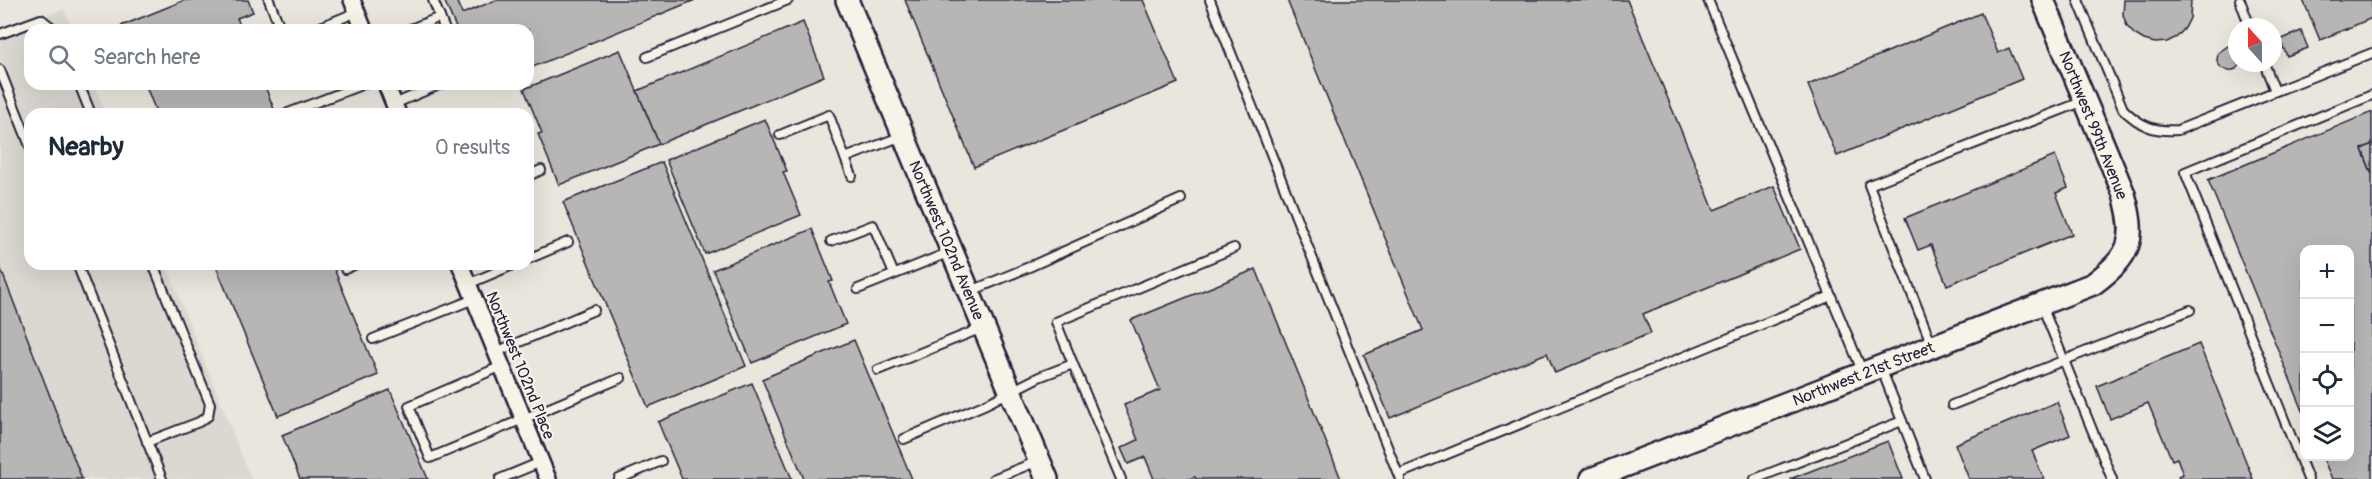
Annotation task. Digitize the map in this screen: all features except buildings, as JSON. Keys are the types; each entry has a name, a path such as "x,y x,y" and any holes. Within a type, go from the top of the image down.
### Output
{"street":[{"name":"Northwest 102nd Avenue","path":"847,0 1043,470"},
{"name":"Northwest 99th Avenue","path":"2043,0 2124,194 2130,218 2126,252"},
{"path":"354,6 362,24"},
{"path":"388,90 396,108"},
{"name":"Northwest 21st Street","path":"1591,479 2093,284 2117,266 2126,252"},
{"name":"Northwest 102nd Place","path":"462,270 548,479"}],"lane":[{"path":"269,0 279,24"},
{"path":"432,0 443,24"},
{"path":"647,57 788,0"},
{"path":"1210,0 1400,477 1831,297"},
{"path":"1708,0 1831,297 1902,421 1925,479"},
{"path":"2078,0 2123,109 2134,120 2148,128 2163,131 2178,130 2372,53"},
{"path":"2240,0 2247,18"},
{"path":"323,24 354,6"},
{"path":"423,24 440,17"},
{"path":"27,24 41,19 47,24"},
{"path":"0,34 24,25"},
{"path":"0,70 24,131"},
{"path":"2268,72 2275,91"},
{"path":"81,90 88,108"},
{"path":"301,108 348,90"},
{"path":"398,108 430,90"},
{"path":"2308,479 2185,172 2372,95"},
{"path":"1933,347 1869,185 2085,100"},
{"path":"780,135 829,115 852,176"},
{"path":"845,158 904,135"},
{"path":"534,173 542,170"},
{"path":"969,292 1181,199"},
{"path":"831,241 873,225 894,274"},
{"path":"534,256 568,242"},
{"path":"1121,479 1056,322 1234,248"},
{"path":"858,290 952,251"},
{"path":"79,270 162,479"},
{"path":"147,442 199,422 208,416 210,404 155,270"},
{"path":"468,284 501,270"},
{"path":"373,339 474,298"},
{"path":"2042,304 2112,479"},
{"path":"594,310 409,406 430,458 621,378"},
{"path":"1952,405 2190,310"},
{"path":"878,370 984,327"},
{"path":"904,439 1072,364"},
{"path":"1755,479 1902,421"},
{"path":"619,479 661,461"},
{"path":"500,479 541,462"},
{"path":"993,479 1043,470"}],"shaded area":[{"path":"64,9 70,24 27,24"},
{"path":"24,25 24,90 96,90 104,108 24,108 24,270 168,270 251,479 0,479 0,35"}]}
